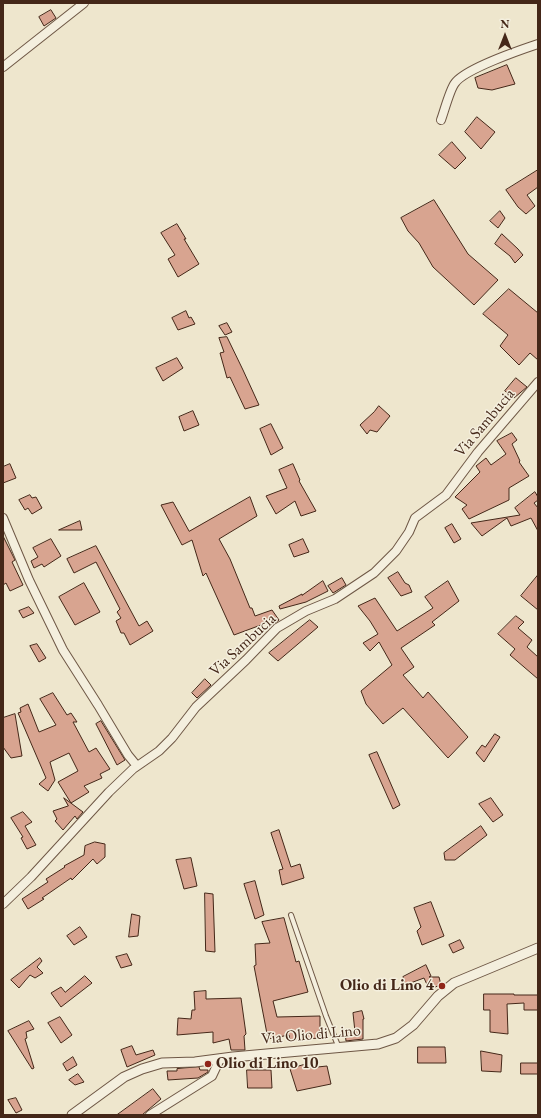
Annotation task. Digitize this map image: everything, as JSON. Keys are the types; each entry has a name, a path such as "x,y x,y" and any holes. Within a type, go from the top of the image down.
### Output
{"street":[{"path":"3,66 84,3"},
{"path":"441,120 455,83 464,75 487,64 538,44"},
{"name":"Via Sambucia","path":"3,904 31,877 109,792 137,766 159,751 172,738 196,707 246,660 277,628 306,610 335,599 374,573 396,551 409,532 415,518 446,495 478,452 538,382"},
{"path":"3,518 32,587 62,650 98,705 128,755 137,766"},
{"name":"Via Olio di Lino","path":"72,1115 124,1077 142,1069 162,1063 195,1062 220,1058 378,1044 396,1038 413,1025 438,996 454,983 538,948"},
{"path":"150,1115 212,1076 220,1058"}],"lane":[{"path":"291,915 326,1016 339,1048"}],"building":[{"path":"51,10 56,18 44,26 39,17"},
{"path":"507,65 515,84 492,90 478,88 475,78"},
{"path":"477,117 495,132 481,149 465,132"},
{"path":"452,142 466,158 455,169 439,155"},
{"path":"538,170 538,187 527,195 535,206 526,214 518,207 506,190"},
{"path":"434,200 468,254 498,280 474,305 433,267 419,243 408,231 401,218"},
{"path":"500,211 505,218 498,228 490,221"},
{"path":"177,224 199,264 178,277 168,259 175,255 161,233"},
{"path":"502,234 523,255 515,263 510,256 495,244"},
{"path":"509,289 538,313 538,360 530,353 519,365 500,346 508,335 483,314"},
{"path":"186,311 189,318 191,317 195,324 178,330 172,318"},
{"path":"227,323 232,332 225,335 219,326"},
{"path":"227,337 259,405 245,409 230,377 227,378 220,353 224,352 219,338"},
{"path":"177,358 183,368 163,381 156,368"},
{"path":"516,378 527,387 514,398 505,391"},
{"path":"379,406 390,416 377,432 370,430 367,434 360,425"},
{"path":"193,411 199,425 184,431 179,417"},
{"path":"271,424 283,448 271,455 260,429"},
{"path":"512,433 517,440 512,444 520,461 519,462 529,476 509,488 509,500 469,519 462,509 467,505 455,497 480,472 476,466 486,458 491,465 506,454 497,441"},
{"path":"10,464 16,478 3,483 3,467"},
{"path":"293,464 300,480 299,481 316,511 301,516 295,501 276,514 266,496 287,488 279,470"},
{"path":"535,492 538,497 538,500 534,503 538,508 538,531 531,518 511,526 507,518 482,536 471,523 520,515 515,508"},
{"path":"30,495 32,498 36,497 42,508 32,514 28,508 25,510 19,500"},
{"path":"250,497 257,516 219,539 230,559 250,608 252,608 255,616 272,610 279,620 271,626 269,622 234,635 206,573 203,576 192,540 182,545 161,505 173,502 189,531"},
{"path":"80,521 82,530 59,530"},
{"path":"452,524 461,539 454,543 445,528"},
{"path":"3,536 15,560 12,562 23,585 10,591 6,583 3,585"},
{"path":"51,539 61,556 44,567 42,564 34,568 31,561 38,557 33,548"},
{"path":"303,539 309,552 294,557 289,545"},
{"path":"96,546 139,626 147,621 153,631 130,645 124,633 121,633 116,621 121,618 117,612 120,609 96,562 74,573 67,559"},
{"path":"398,572 405,583 409,585 412,592 401,596 388,578"},
{"path":"538,575 538,610 521,596"},
{"path":"342,578 346,585 333,593 328,586"},
{"path":"323,581 328,591 306,602 280,609 279,606 302,595"},
{"path":"448,581 459,601 432,622 435,625 401,648 414,667 403,675 423,698 428,692 468,737 448,758 403,708 383,724 366,704 361,691 392,665 379,642 370,651 363,643 378,634 358,606 375,598 397,631 433,608 425,597"},
{"path":"84,583 100,612 75,625 59,597"},
{"path":"29,607 34,613 23,618 19,611"},
{"path":"516,616 524,622 518,628 532,640 527,647 538,657 538,679 510,655 515,649 498,634"},
{"path":"310,620 318,627 278,661 269,653"},
{"path":"37,644 46,658 39,662 30,646"},
{"path":"205,679 211,685 197,698 192,693"},
{"path":"53,693 67,715 71,713 77,722 73,722 89,752 96,748 110,769 100,774 102,778 84,786 89,792 71,803 58,782 78,771 69,753 50,762 55,780 48,791 39,784 46,778 18,713 21,712 20,708 28,704 39,732 56,725 40,699"},
{"path":"15,714 22,756 11,758 3,747 3,718"},
{"path":"101,721 125,760 117,765 96,724"},
{"path":"495,734 500,737 484,762 476,753 482,745 485,747"},
{"path":"377,752 400,805 393,809 369,755"},
{"path":"64,798 83,812 77,819 75,816 63,830 55,821 57,819 53,811 68,806"},
{"path":"491,798 503,815 493,822 479,804"},
{"path":"23,812 32,822 25,826 36,845 27,849 21,838 23,837 11,818"},
{"path":"481,826 487,835 455,860 445,860 444,853"},
{"path":"279,830 291,867 300,864 304,878 282,885 279,870 283,869 271,833"},
{"path":"95,842 105,844 105,857 97,864 93,859 72,880 71,878 42,898 44,899 28,909 22,899 48,882 46,879 65,867 64,866 84,855 85,846"},
{"path":"191,858 197,886 184,889 176,860"},
{"path":"255,881 264,915 255,919 244,884"},
{"path":"205,893 213,894 215,952 206,951"},
{"path":"431,902 444,936 422,945 417,931 421,927 414,908"},
{"path":"132,914 140,916 138,936 129,937"},
{"path":"284,918 296,962 299,961 308,992 273,1001 277,1017 320,1016 320,1038 290,1040 289,1035 268,1039 254,966 256,965 255,944 270,943 262,922"},
{"path":"80,927 87,937 74,945 67,936"},
{"path":"460,940 464,948 453,953 449,945"},
{"path":"127,954 132,965 121,968 116,957"},
{"path":"40,958 42,961 37,967 43,973 35,978 30,975 19,988 11,980"},
{"path":"426,965 431,976 429,977 439,977 441,985 429,989 424,978 405,985 403,977"},
{"path":"85,976 92,983 61,1007 51,993 61,987 65,992"},
{"path":"206,991 206,999 241,998 246,1034 244,1036 245,1050 231,1050 229,1039 213,1043 213,1032 177,1035 178,1018 191,1019 192,1010 195,1010 194,992"},
{"path":"484,994 538,995 538,1010 524,1010 524,1003 507,1004 508,1034 490,1032 490,1010 484,1010"},
{"path":"362,1011 364,1019 363,1039 346,1041 345,1032 355,1032 353,1013"},
{"path":"60,1017 72,1035 61,1043 48,1023"},
{"path":"29,1021 34,1029 26,1032 27,1038 25,1039 34,1068 32,1069 8,1031"},
{"path":"132,1046 136,1055 153,1050 155,1055 127,1067 121,1050"},
{"path":"418,1047 445,1047 446,1063 418,1063"},
{"path":"481,1051 502,1055 501,1072 482,1071"},
{"path":"73,1057 77,1065 67,1071 63,1064"},
{"path":"521,1063 538,1063 538,1074 521,1074"},
{"path":"307,1064 308,1068 327,1066 331,1084 297,1091 290,1069"},
{"path":"199,1067 200,1070 208,1070 208,1072 198,1078 168,1080 167,1071 177,1071 177,1069"},
{"path":"247,1070 271,1070 272,1088 248,1088"},
{"path":"78,1074 84,1082 75,1085 69,1080"},
{"path":"153,1089 161,1099 142,1115 117,1115"},
{"path":"16,1098 22,1110 16,1113 8,1100"}],"place":[{"name":"Olio di Lino 4","path":"442,986"},
{"name":"Olio di Lino 10","path":"208,1064"}]}
